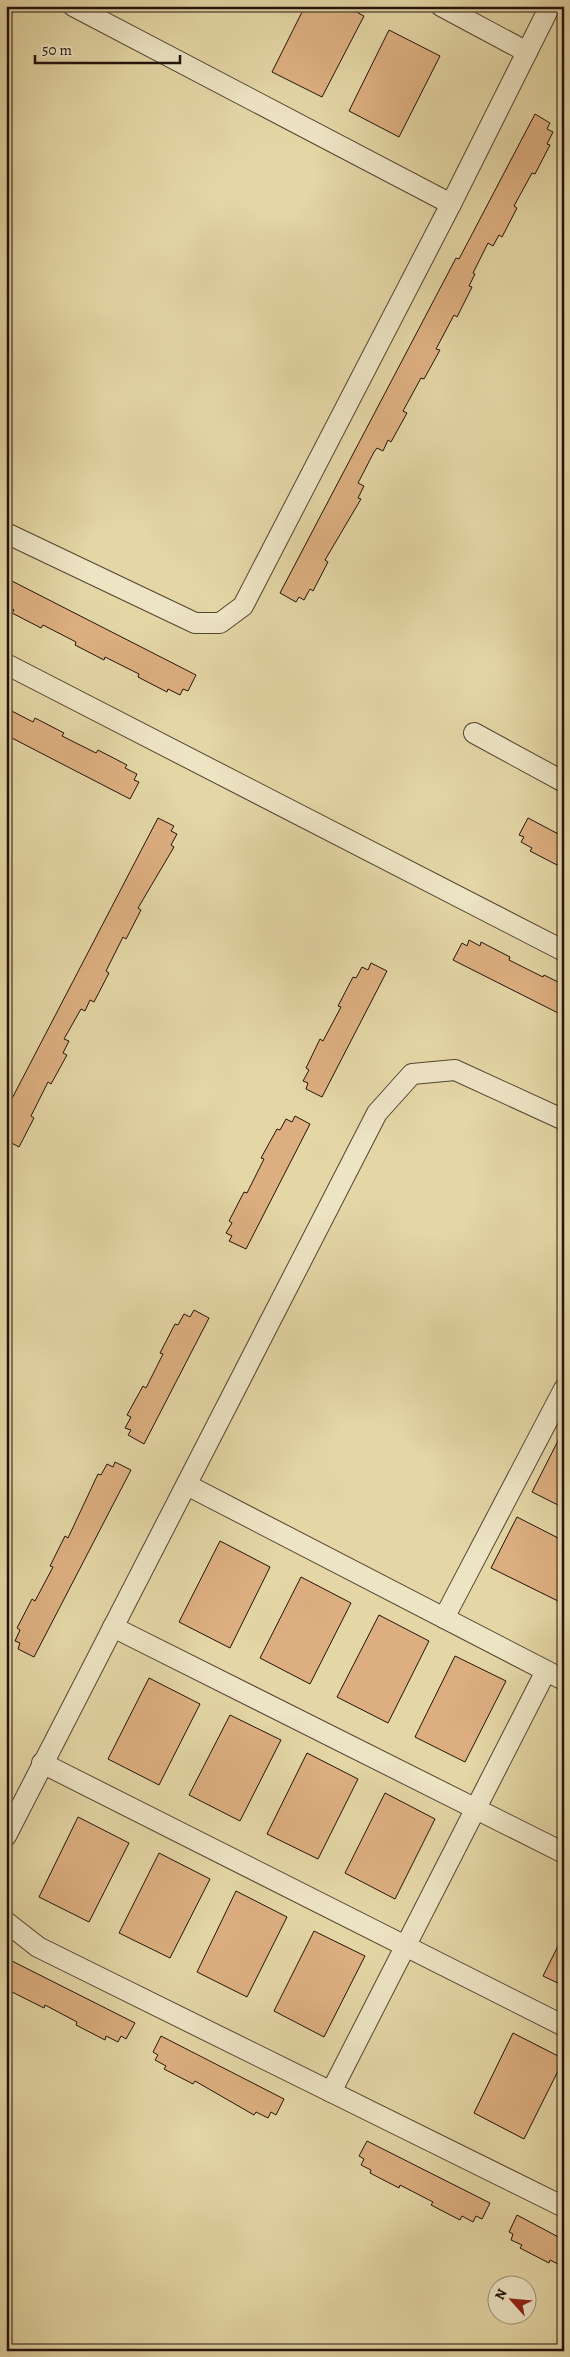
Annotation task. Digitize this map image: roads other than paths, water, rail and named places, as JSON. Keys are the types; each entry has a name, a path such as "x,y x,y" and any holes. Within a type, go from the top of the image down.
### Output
{"street":[{"path":"73,6 451,204"},
{"path":"441,6 527,52"},
{"path":"6,533 195,623 220,623 243,606 451,204 550,6"},
{"path":"6,664 564,951"},
{"path":"474,733 564,782"},
{"path":"6,1836 42,1762 187,1485 377,1113 412,1074 455,1070 564,1120"},
{"path":"444,1618 564,1389"},
{"path":"187,1485 555,1675 476,1809 331,2092"},
{"path":"114,1626 564,1853"},
{"path":"42,1762 564,2026"},
{"path":"6,1922 38,1947 564,2207"}]}
